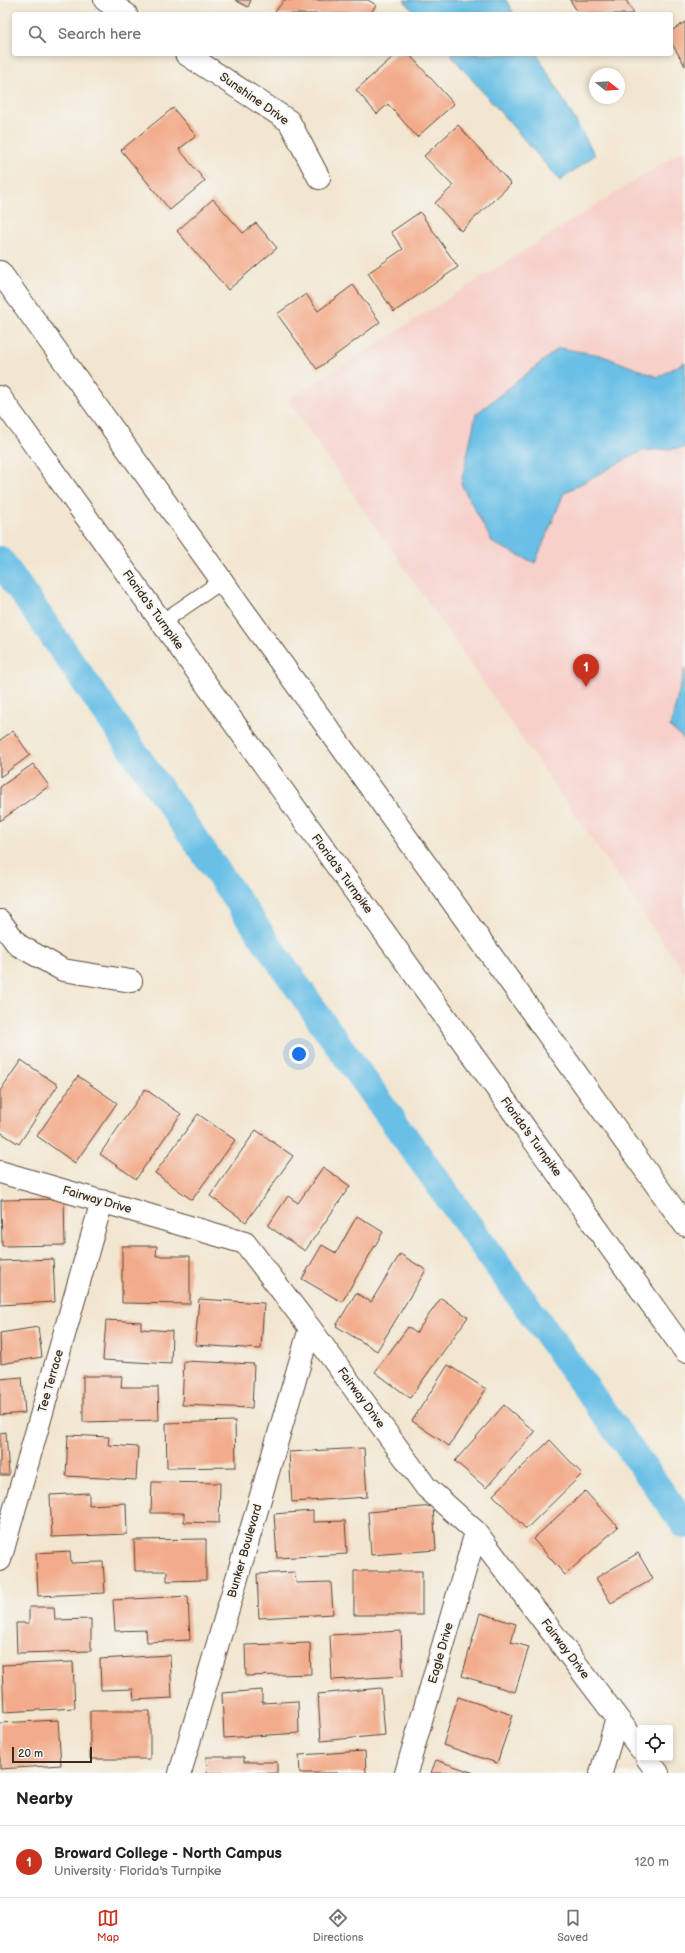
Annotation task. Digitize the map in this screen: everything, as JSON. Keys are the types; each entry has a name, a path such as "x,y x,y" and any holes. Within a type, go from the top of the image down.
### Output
{"main road":[{"path":"105,0 123,12"},
{"name":"Sunshine Drive","path":"189,56 289,121 319,178"},
{"path":"0,272 685,1225"},
{"name":"Florida's Turnpike","path":"0,397 685,1350"},
{"path":"0,921 18,945 63,970 131,981"},
{"name":"Fairway Drive","path":"0,1172 245,1243 310,1328 426,1486 476,1532 637,1744"},
{"name":"Tee Terrace","path":"0,1560 102,1201"},
{"name":"Bunker Boulevard","path":"180,1773 310,1328"},
{"name":"Eagle Drive","path":"406,1773 476,1532"},
{"path":"601,1773 617,1718"},
{"path":"649,1761 658,1773"}],"lane":[{"path":"162,622 222,581"}],"shaded area":[{"path":"685,149 685,974 288,400"}],"water":[{"path":"404,0 506,0 513,12 414,12"},
{"path":"452,56 538,56 595,155 560,181"},
{"path":"559,348 600,355 658,377 685,362 685,448 641,451 564,493 535,563 493,543 461,484 476,414"},
{"path":"685,668 685,740 670,727"}],"building":[{"path":"235,0 251,0 248,7"},
{"path":"284,0 368,0 376,5 371,12 275,12"},
{"path":"570,0 626,0 633,12 578,12"},
{"path":"685,22 685,66 673,45 673,30"},
{"path":"394,56 411,56 454,104 417,137 388,104 377,114 356,90"},
{"path":"173,108 196,136 179,149 205,181 170,210 121,150"},
{"path":"458,125 511,184 461,231 435,203 453,186 424,156"},
{"path":"213,199 243,233 256,223 277,248 228,290 177,231"},
{"path":"420,212 458,267 394,312 368,273 403,249 391,232"},
{"path":"353,285 380,322 317,369 277,314 306,294 318,311"},
{"path":"13,731 30,755 0,777 0,740"},
{"path":"33,764 49,786 0,821 0,787"},
{"path":"21,1060 58,1085 19,1144 0,1132 0,1091"},
{"path":"78,1076 117,1103 75,1163 37,1136"},
{"path":"145,1089 181,1114 136,1179 100,1154"},
{"path":"198,1114 235,1140 192,1200 155,1173"},
{"path":"256,1130 293,1156 246,1222 210,1196"},
{"path":"323,1167 350,1186 305,1251 268,1226 288,1196 298,1203"},
{"path":"64,1199 65,1245 2,1246 1,1200"},
{"path":"357,1216 383,1232 342,1302 302,1279 322,1245 336,1253"},
{"path":"122,1246 157,1246 156,1256 190,1256 190,1304 122,1303"},
{"path":"400,1254 426,1270 377,1351 336,1326 356,1293 371,1302"},
{"path":"53,1259 55,1302 0,1305 0,1261"},
{"path":"441,1298 468,1317 410,1398 375,1372 408,1327 416,1333"},
{"path":"199,1299 264,1303 261,1349 195,1345"},
{"path":"106,1320 141,1322 141,1329 172,1331 171,1364 103,1360"},
{"path":"38,1327 42,1357 1,1364 0,1333"},
{"path":"184,1361 254,1364 252,1408 182,1405"},
{"path":"448,1365 486,1389 449,1446 412,1421"},
{"path":"83,1376 122,1376 121,1387 158,1387 159,1420 83,1422"},
{"path":"22,1377 25,1413 0,1415 0,1379"},
{"path":"504,1405 535,1432 486,1488 455,1461"},
{"path":"235,1421 236,1467 167,1468 166,1423"},
{"path":"6,1432 9,1475 0,1475 0,1433"},
{"path":"68,1435 109,1437 108,1445 138,1447 136,1480 66,1476"},
{"path":"550,1440 582,1474 526,1529 493,1495"},
{"path":"364,1448 367,1497 292,1502 289,1452"},
{"path":"152,1482 220,1483 219,1523 184,1522 184,1513 151,1513"},
{"path":"585,1491 618,1527 565,1575 533,1539"},
{"path":"89,1493 89,1505 126,1503 127,1534 52,1537 50,1495"},
{"path":"433,1506 436,1550 371,1555 368,1512"},
{"path":"313,1511 313,1522 345,1521 347,1554 277,1558 274,1514"},
{"path":"206,1539 206,1580 167,1581 167,1571 135,1571 134,1540"},
{"path":"70,1551 71,1563 103,1562 105,1593 38,1596 36,1553"},
{"path":"638,1553 653,1579 611,1603 596,1578"},
{"path":"354,1571 422,1571 422,1615 354,1615"},
{"path":"295,1572 296,1583 331,1582 333,1614 259,1618 257,1574"},
{"path":"188,1596 190,1640 147,1642 146,1630 115,1631 113,1600"},
{"path":"29,1607 54,1607 55,1620 91,1619 91,1651 17,1653 16,1623 29,1623"},
{"path":"480,1613 516,1624 511,1642 529,1647 515,1692 462,1676"},
{"path":"401,1631 403,1676 332,1680 330,1635"},
{"path":"310,1643 311,1674 246,1676 245,1645"},
{"path":"170,1655 172,1698 134,1700 133,1689 101,1690 100,1659"},
{"path":"73,1662 75,1708 4,1712 2,1665"},
{"path":"381,1688 385,1735 321,1741 318,1694"},
{"path":"262,1690 262,1703 298,1701 299,1733 224,1738 222,1693"},
{"path":"458,1697 513,1715 497,1763 443,1745"},
{"path":"90,1711 150,1711 150,1759 90,1759"},
{"path":"58,1720 61,1765 0,1769 0,1723"},
{"path":"365,1751 366,1773 300,1773 299,1755"},
{"path":"206,1757 244,1757 244,1762 277,1762 277,1773 207,1773"},
{"path":"436,1760 474,1773 431,1773"}],"waterway":[{"path":"0,560 329,1032 685,1525"}],"place":[{"name":"Broward College - North Campus","path":"586,687"}]}
